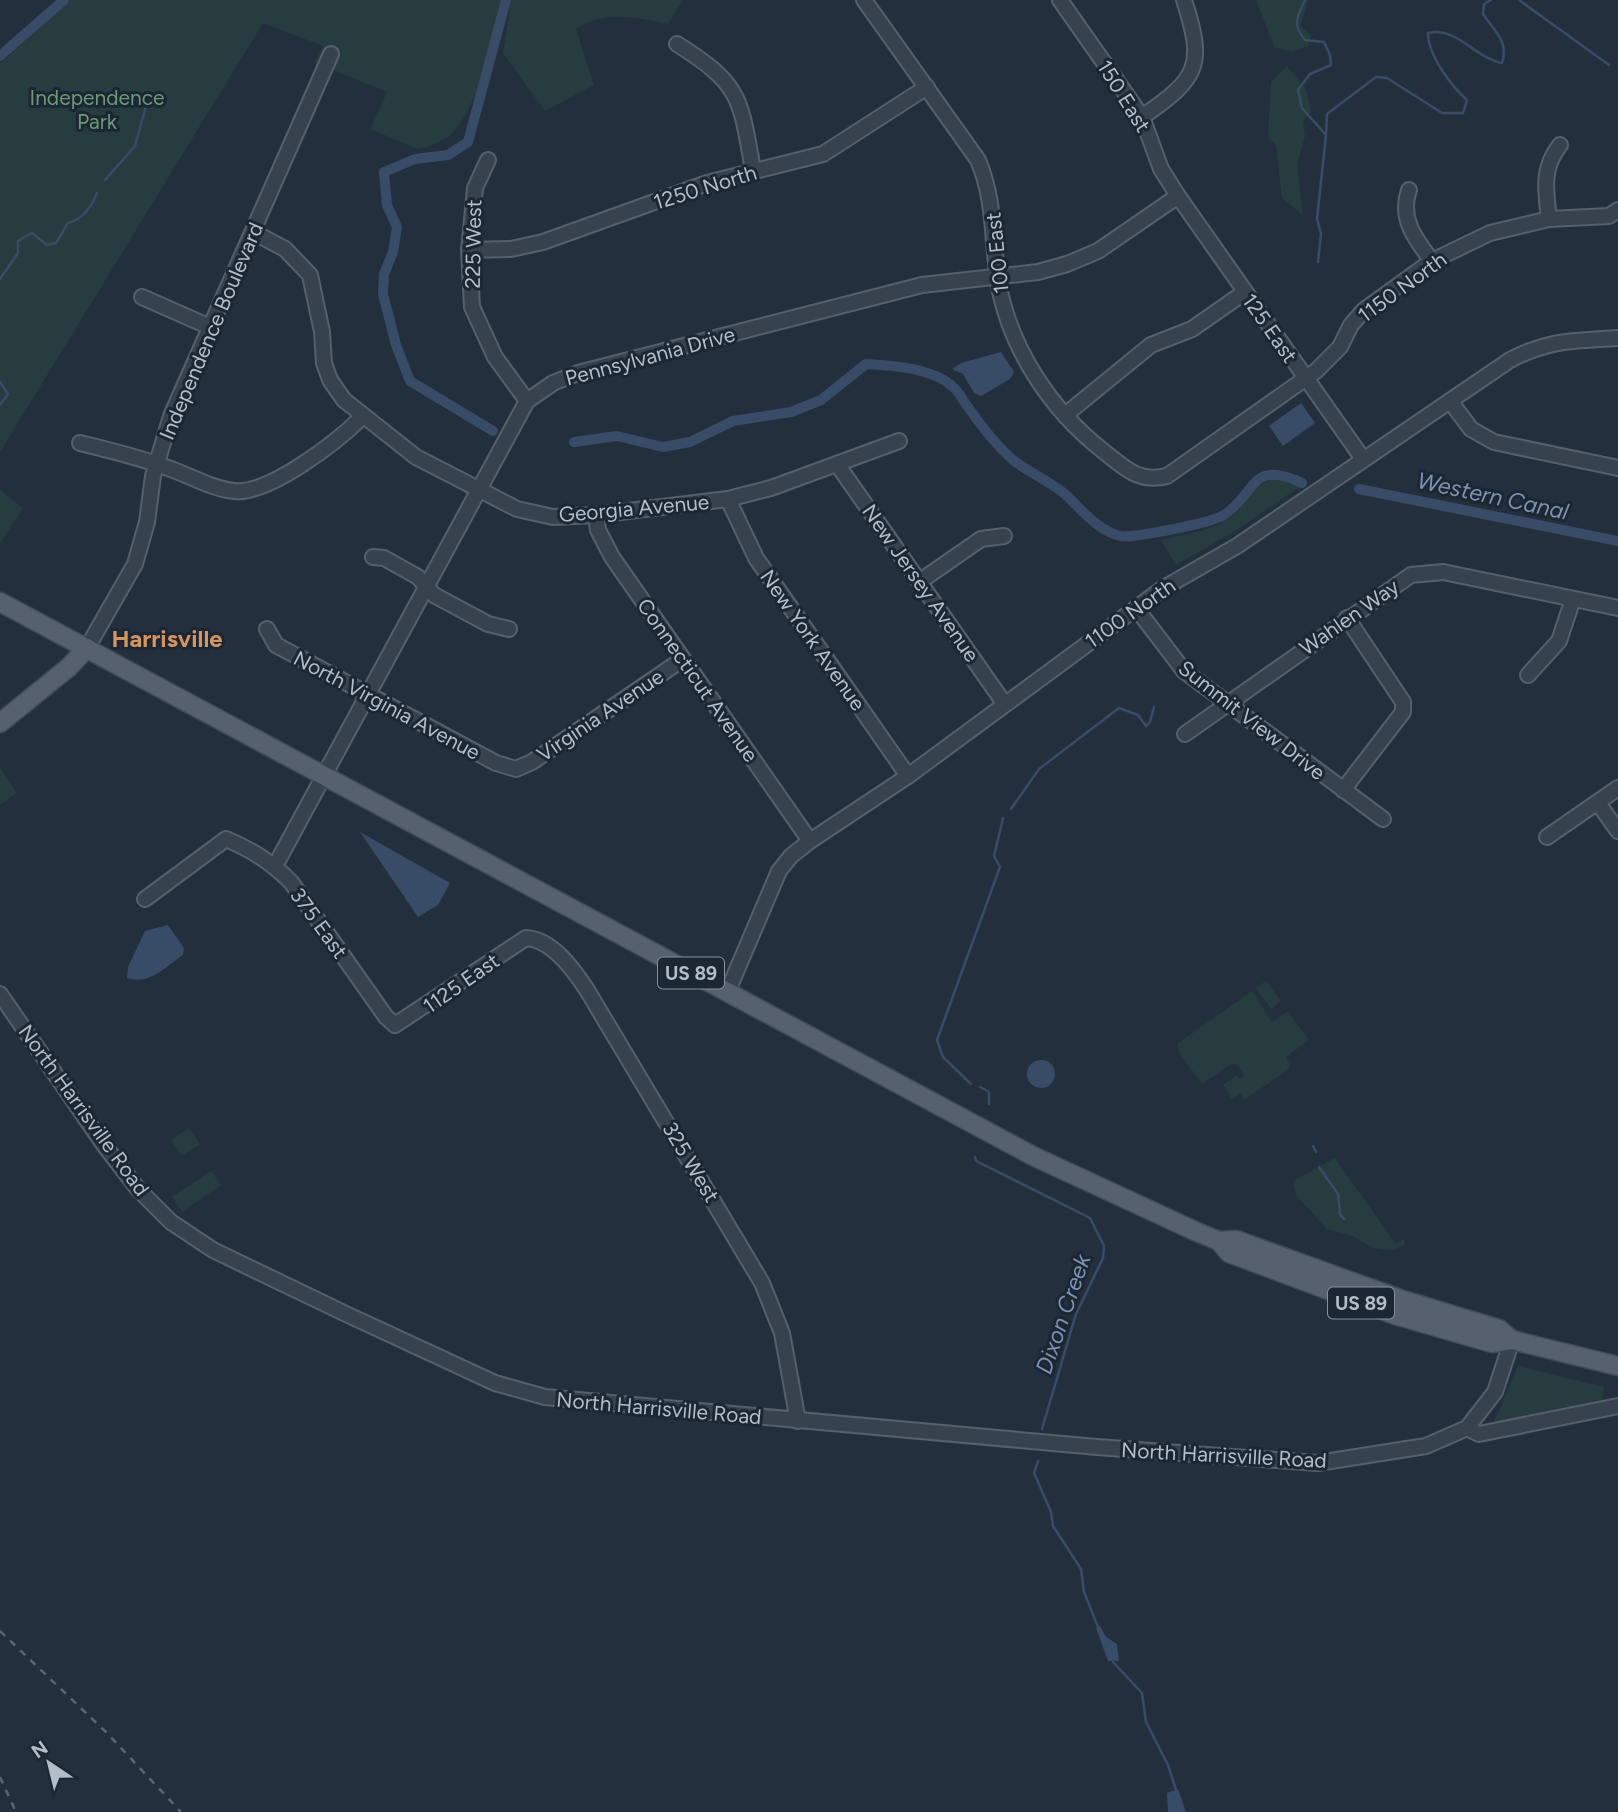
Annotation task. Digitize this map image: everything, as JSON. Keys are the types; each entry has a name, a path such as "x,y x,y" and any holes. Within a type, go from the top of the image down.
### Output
{"main road":[{"name":"US 89","path":"0,602 1067,1173 1219,1241 1229,1253 1395,1315 1492,1343 1512,1340 1618,1366"},
{"path":"0,723 69,667 87,648"}],"street":[{"name":"100 East","path":"864,0 978,160 989,186 1004,312 1017,342 1050,397 1077,430 1137,478 1153,479"},
{"name":"150 East","path":"1060,0 1142,117 1161,169 1178,196"},
{"path":"1142,117 1175,94 1189,76 1197,54 1196,35 1184,0"},
{"path":"677,44 722,75 734,90 742,108 753,170"},
{"name":"Independence Boulevard","path":"87,648 135,564 147,522 157,464 171,416 331,54"},
{"name":"1250 North","path":"469,250 511,249 543,242 708,183 753,170 798,163 823,154 926,87"},
{"path":"1549,219 1545,178 1549,159 1560,145"},
{"name":"225 West","path":"488,160 475,188 469,250 472,307 495,357 527,401"},
{"path":"1409,190 1404,204 1408,225 1432,261"},
{"name":"Pennsylvania Drive","path":"275,866 527,401 552,383 578,373 922,285 1038,272 1098,251 1178,196"},
{"name":"125 East","path":"1178,196 1363,459"},
{"name":"1150 North","path":"1153,479 1167,476 1306,379 1329,361 1364,310 1432,261 1490,233 1549,219 1609,216 1618,210"},
{"name":"Georgia Avenue","path":"253,232 285,249 310,275 322,331 324,363 330,380 344,400 362,417 416,457 517,509 552,517 596,515 728,499 771,488 899,441"},
{"path":"1065,415 1151,345 1192,329 1245,292"},
{"path":"142,297 210,327"},
{"name":"1100 North","path":"727,993 779,871 810,841 908,776 1136,608 1237,545 1534,347 1580,339 1618,338"},
{"path":"1450,401 1471,429 1494,442 1618,468"},
{"path":"80,443 157,464 234,491 253,490 274,480 347,432 362,417"},
{"name":"New Jersey Avenue","path":"837,464 1004,703"},
{"name":"New York Avenue","path":"728,499 756,558 908,776"},
{"name":"Connecticut Avenue","path":"596,515 605,545 810,841"},
{"path":"919,582 981,540 1004,536"},
{"path":"373,557 384,558 418,577 434,595 488,624 509,629"},
{"name":"Wahlen Way","path":"1185,734 1398,582 1428,571 1618,608"},
{"path":"1528,675 1559,641 1573,599"},
{"name":"Summit View Drive","path":"1136,608 1175,662 1382,819"},
{"path":"1343,790 1402,712 1403,702 1347,618"},
{"name":"North Virginia Avenue","path":"267,629 276,645 496,763 516,769"},
{"name":"Virginia Avenue","path":"516,769 532,762 683,659"},
{"path":"1547,837 1618,788"},
{"path":"1598,803 1618,831"},
{"name":"375 East","path":"145,899 226,839 275,866 305,900 386,1017 395,1025"},
{"name":"1125 East","path":"395,1025 526,938"},
{"name":"325 West","path":"526,938 533,938 554,951 587,989 762,1283 782,1333 798,1421"},
{"name":"North Harrisville Road","path":"0,994 138,1189 171,1222 213,1250 512,1389 545,1397 798,1421 1318,1463 1426,1446 1467,1428 1494,1392 1512,1340"},
{"name":"North Harrisville Road","path":"1467,1428 1479,1434 1618,1406"}],"green space":[{"name":"Independence Park","path":"70,0 502,0 479,85 465,116 449,136 418,149 370,129 387,92 315,63 323,46 263,23 0,452 0,64"},
{"path":"511,0 683,0 668,24 609,17 586,23 576,29 594,85 545,111 503,53"},
{"path":"1256,0 1309,0 1300,25 1311,35 1308,46 1292,51 1275,48"},
{"path":"1287,66 1306,90 1311,110 1303,122 1305,136 1297,164 1303,215 1282,198 1276,145 1268,138 1271,82"},
{"path":"1274,479 1302,485 1235,531 1176,565 1161,540 1217,525 1234,515 1262,484"},
{"path":"0,490 23,508 0,543"},
{"path":"0,768 17,793 0,805"},
{"path":"1266,981 1281,1001 1271,1009 1256,988"},
{"path":"1252,991 1272,1022 1288,1011 1309,1040 1286,1057 1290,1065 1288,1070 1244,1100 1241,1093 1232,1099 1223,1085 1237,1075 1240,1079 1244,1076 1238,1065 1231,1064 1202,1084 1179,1052 1177,1044"},
{"path":"189,1128 200,1144 182,1156 171,1140"},
{"path":"1335,1158 1395,1243 1404,1239 1405,1245 1392,1250 1374,1248 1350,1235 1327,1229 1296,1195 1293,1181"},
{"path":"211,1171 221,1185 182,1212 172,1197"},
{"path":"1518,1366 1604,1387 1602,1403 1492,1426"}],"water":[{"path":"1001,352 1014,372 1010,379 981,396 974,393 963,374 952,369 961,363"},
{"path":"1301,403 1315,423 1283,446 1269,426"},
{"path":"360,832 450,883 438,905 418,917"},
{"path":"168,925 184,948 183,955 150,977 135,980 127,978 128,967 145,931"},
{"path":"1041,1060 1051,1064 1055,1074 1051,1084 1041,1088 1031,1084 1027,1074 1031,1064"},
{"path":"1100,1626 1106,1637 1117,1644 1119,1661 1108,1661 1096,1628"},
{"path":"1178,1789 1186,1812 1168,1812 1167,1793"}],"waterway":[{"name":"Western Canal","path":"0,56 64,0"},
{"name":"Western Canal","path":"493,431 410,381 396,345 383,294 384,274 393,252 397,227 387,205 384,172 415,159 448,155 468,142 506,0"},
{"name":"Dixon Creek","path":"1305,0 1298,16 1298,30 1305,40 1324,42 1331,65 1310,74 1298,90 1302,108 1326,135 1317,219 1321,234 1318,262"},
{"path":"1326,135 1327,114 1376,77 1387,78 1442,113 1463,113 1467,100 1442,70 1432,51 1428,33 1448,34 1502,63 1502,43 1483,14 1484,4 1491,0"},
{"path":"1519,0 1609,65"},
{"path":"105,180 135,146 146,106"},
{"path":"0,279 18,253 18,241 32,233 47,245 56,243 68,223 86,212 97,193"},
{"name":"Western Canal","path":"574,442 617,436 663,447 690,442 733,421 791,412 821,400 866,364 876,364 923,371 944,380 957,391 989,435 1013,460 1060,490 1091,520 1113,534 1141,535 1217,518 1234,507 1263,477 1285,476 1302,483"},
{"path":"0,382 8,394 0,405"},
{"name":"Western Canal","path":"1359,489 1618,541"},
{"name":"Dixon Creek","path":"1011,809 1039,769 1119,708 1138,715 1146,726 1150,722 1154,707"},
{"name":"Dixon Creek","path":"971,1084 943,1057 937,1040 1000,867 994,856 1003,818"},
{"name":"Dixon Creek","path":"980,1087 989,1092 989,1104"},
{"path":"1313,1146 1316,1152"},
{"name":"Dixon Creek","path":"975,1157 976,1161 1090,1218 1104,1246 1103,1258 1076,1314 1042,1429"},
{"path":"1319,1167 1338,1194 1340,1214 1344,1219"},
{"name":"Dixon Creek","path":"1038,1461 1034,1473 1051,1512 1053,1526 1081,1569 1084,1592 1098,1627"},
{"name":"Dixon Creek","path":"1113,1662 1142,1693 1146,1722 1168,1765 1176,1790"}],"railway":[{"path":"0,1631 106,1732 181,1812"},
{"path":"0,1777 16,1812"}],"district":[{"name":"Harrisville","path":"167,638"}]}
